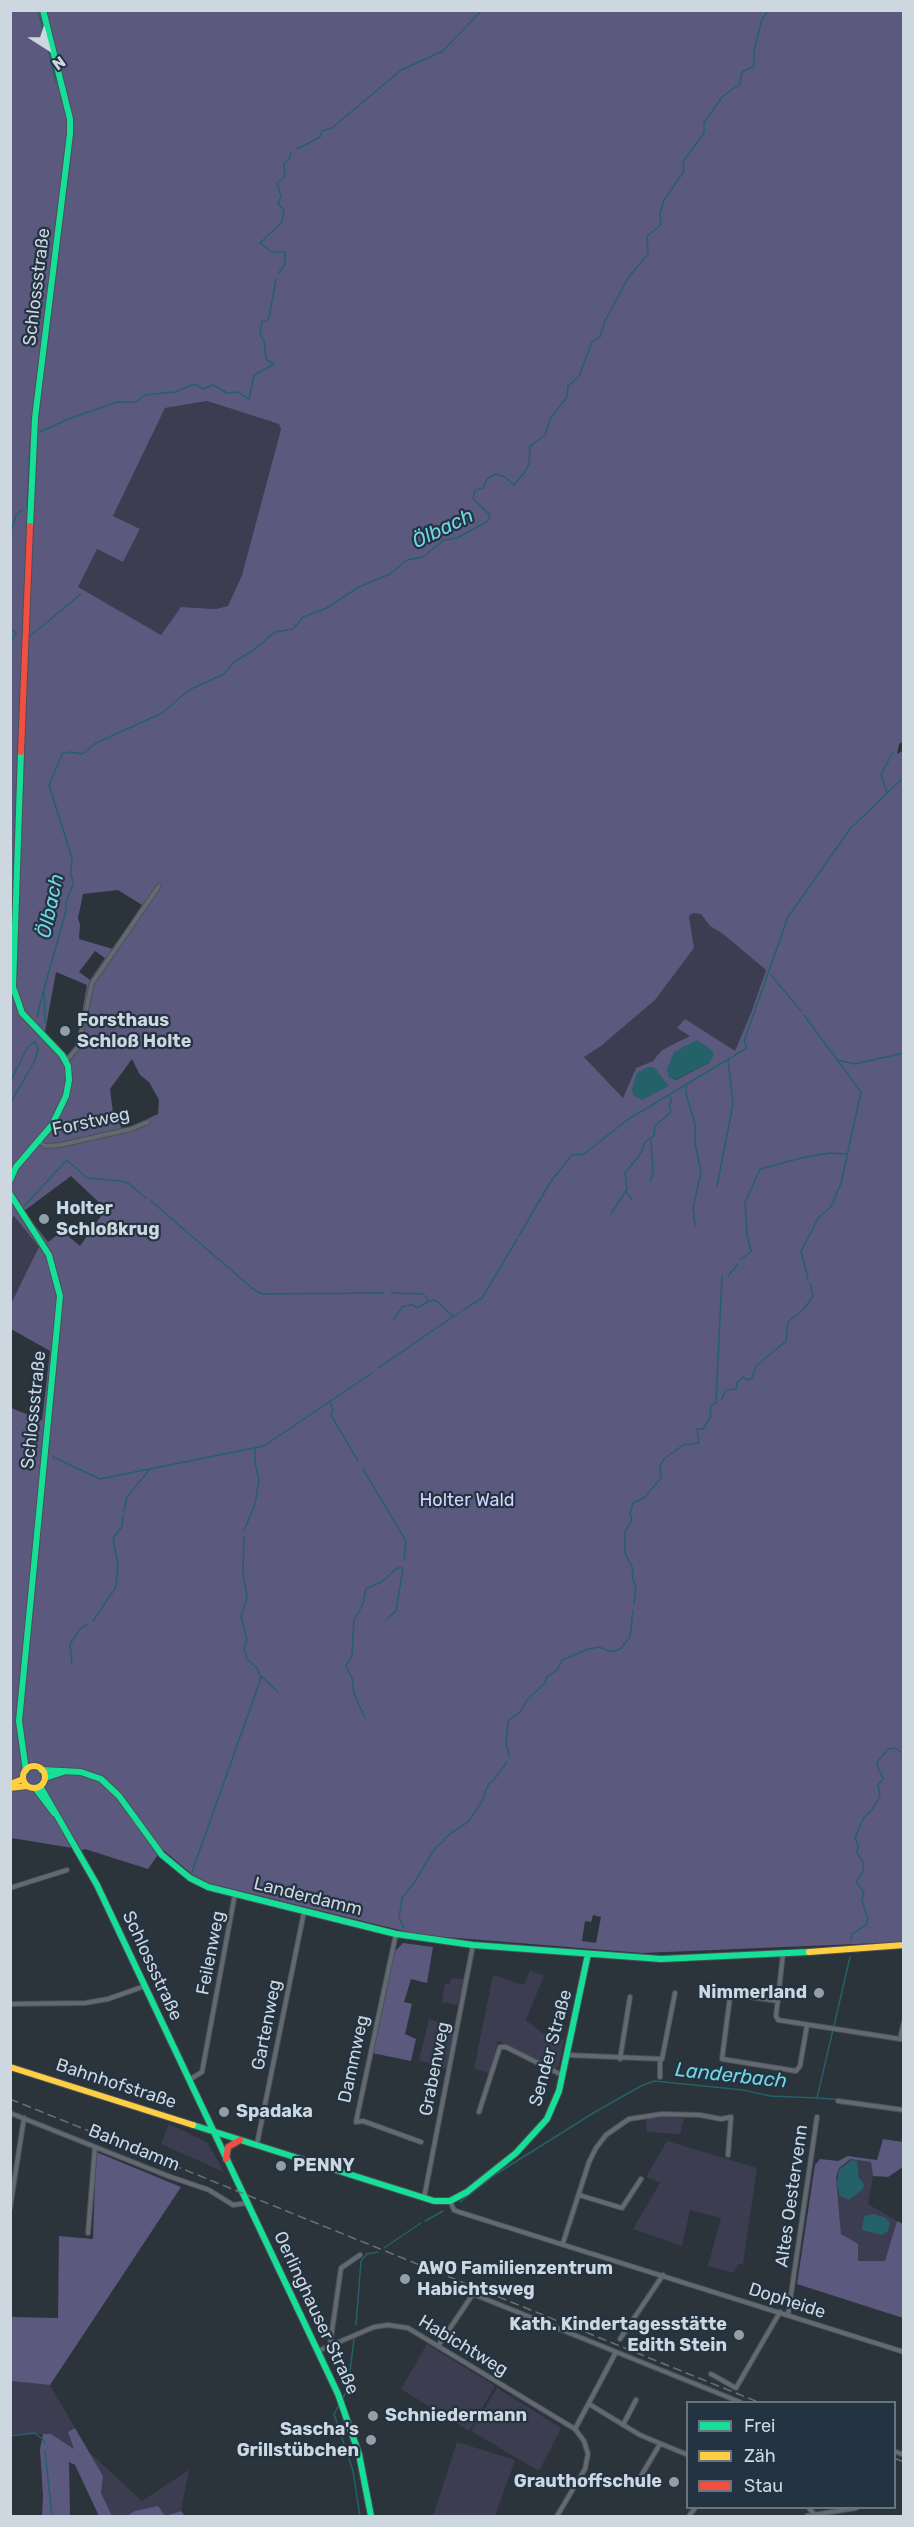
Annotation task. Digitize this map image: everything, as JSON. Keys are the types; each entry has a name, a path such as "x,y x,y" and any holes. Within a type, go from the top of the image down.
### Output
{"main road":[{"name":"Schlossstraße","path":"43,10 65,100 70,134 35,418 11,942 16,1002 22,1013 54,1044 66,1061"},
{"path":"10,1180 13,1167 40,1142 52,1125 66,1096 69,1080 66,1061"},
{"name":"Schlossstraße","path":"10,1194 49,1255 60,1296 20,1709 22,1749 26,1771"},
{"name":"Schlossstraße","path":"22,1749 33,1767"},
{"path":"10,1786 23,1779 26,1771 33,1767 41,1770 45,1778"},
{"name":"Landerdamm","path":"41,1770 69,1770 92,1775 111,1786 148,1837 175,1868 208,1887 396,1934 473,1945 588,1954"},
{"path":"10,1786 38,1787 45,1778 69,1770"},
{"path":"23,1779 27,1786"},
{"name":"Schlossstraße","path":"38,1787 83,1857 212,2130"},
{"path":"588,1954 683,1959 903,1945"},
{"name":"Sender Straße","path":"450,2201 467,2192 534,2136 554,2104 567,2055 588,1954"},
{"name":"Bahnhofstraße","path":"10,2067 212,2130"},
{"path":"212,2130 424,2198 450,2201"},
{"name":"Oerlinghauser Straße","path":"212,2130 344,2408 362,2465 371,2517"},
{"path":"226,2160 228,2147 242,2139"}],"street":[{"path":"66,1061 78,1047 92,982 159,886"},
{"name":"Forstweg","path":"40,1142 45,1146 60,1145 131,1129 148,1122"},
{"path":"10,1888 67,1870"},
{"name":"Feilenweg","path":"189,2080 202,2072 235,1894"},
{"name":"Gartenweg","path":"257,2145 304,1912"},
{"name":"Dammweg","path":"396,1934 356,2122 363,2121 422,2142"},
{"name":"Grabenweg","path":"424,2198 473,1945"},
{"path":"783,1954 778,2020 902,2039 903,2022"},
{"path":"10,2004 85,2003 108,1999 145,1986"},
{"path":"660,2077 660,2060 663,2056 675,1993"},
{"path":"778,2001 736,1995 730,1997 722,2059 796,2071 800,2066 807,2025"},
{"path":"620,2058 630,1996"},
{"path":"479,2112 497,2050 500,2047 506,2047 562,2075"},
{"path":"567,2055 660,2060"},
{"path":"838,2101 903,2109"},
{"name":"Bahndamm","path":"10,2113 209,2190 233,2205 247,2203"},
{"path":"563,2243 589,2162 600,2140 615,2127 641,2116 662,2114 700,2115 721,2119 731,2117 728,2155"},
{"name":"Altes Oestervenn","path":"788,2315 817,2117"},
{"path":"10,2208 24,2118"},
{"path":"88,2233 95,2147"},
{"path":"579,2195 622,2208 641,2180"},
{"name":"Dopheide","path":"450,2201 454,2211 563,2243 903,2352"},
{"path":"330,2345 340,2268 360,2255"},
{"path":"620,2339 663,2275"},
{"path":"438,2346 473,2294 598,2344 615,2354 735,2401"},
{"path":"711,2374 736,2388 780,2312"},
{"name":"Habichtweg","path":"318,2351 374,2327 388,2325 408,2328 575,2429"},
{"path":"557,2517 585,2469 588,2454 584,2441 575,2429 615,2354"},
{"path":"623,2425 636,2400"},
{"path":"589,2404 623,2425 686,2455"},
{"path":"632,2485 638,2481 660,2444"},
{"path":"810,2509 814,2514"},
{"path":"807,2517 849,2509"}],"shaded area":[{"path":"207,401 279,424 281,428 242,575 228,606 216,609 181,607 161,635 77,587 97,549 123,562 140,530 113,516 165,408"},
{"path":"693,913 701,914 710,926 766,970 751,1013 736,1051 691,1036 662,1050 654,1061 636,1068 623,1098 584,1057 601,1046 655,1000 694,948 689,916"},
{"path":"697,1040 713,1051 713,1057 709,1063 675,1080 669,1077 667,1069 674,1052"},
{"path":"648,1067 654,1067 669,1086 642,1100 633,1095 632,1089 637,1073"},
{"path":"14,1216 39,1247 11,1306 10,1222"},
{"path":"530,1970 544,1976 526,2020 542,2033 564,2040 559,2066 553,2070 498,2041 489,2073 474,2069 493,1975 524,1985"},
{"path":"451,1978 464,1979 458,2005 442,2002 445,1983 449,1984"},
{"path":"429,2019 454,2027 446,2069 419,2060"},
{"path":"646,2118 684,2118 680,2134 647,2132"},
{"path":"169,2124 207,2142 224,2172 161,2144"},
{"path":"667,2141 757,2168 743,2264 739,2264 733,2273 708,2266 721,2218 690,2210 682,2246 633,2229 660,2183 646,2177"},
{"path":"850,2159 871,2162 873,2176 868,2204 897,2221 886,2261 858,2261 841,2234 836,2177 839,2168"},
{"path":"852,2160 857,2161 859,2178 864,2184 863,2189 849,2200 840,2196 837,2183 839,2170"},
{"path":"874,2214 886,2218 890,2223 888,2231 882,2235 862,2230 864,2216"},
{"path":"427,2344 495,2386 469,2431 401,2389"},
{"path":"10,2381 50,2385 75,2428 69,2432 74,2449 51,2434 11,2435"},
{"path":"497,2388 561,2428 539,2471 471,2431"},
{"path":"457,2442 515,2460 495,2516 433,2516"},
{"path":"89,2452 142,2501 189,2470 181,2511 165,2516 135,2511 126,2516 112,2516 101,2493 103,2476"}],"green space":[{"name":"Holter Wald","path":"11,11 903,11 904,741 899,744 897,754 904,750 903,1942 642,1953 420,1935 208,1883 193,1875 162,1849 148,1869 85,1849 78,1852 73,1848 11,1838 11,1408 42,1420 50,1351 11,1329 10,1306 39,1247 14,1216 10,1222","holes":["207,401 279,424 281,429 242,575 228,606 216,609 181,607 161,635 78,587 97,549 123,562 140,529 113,516 165,408","118,890 142,905 113,949 79,939 78,918 83,894","693,913 701,914 710,926 766,970 735,1051 685,1019 677,1028 690,1036 662,1050 653,1061 636,1068 623,1098 584,1057 601,1046 655,1000 694,948 689,916","95,951 105,958 90,980 79,972","56,972 87,985 76,1045 68,1056 45,1032","691,1045 709,1063 676,1080 669,1077 683,1047","132,1059 140,1075 149,1082 159,1100 158,1114 123,1130 113,1113 110,1089","71,1176 106,1209 80,1246 62,1231 48,1242 24,1211","593,1915 601,1917 596,1943 582,1941 585,1921 591,1922"]},
{"path":"403,1943 433,1947 427,1983 411,1979 404,2002 412,2004 405,2034 416,2039 411,2061 372,2053 394,1952"},
{"path":"883,2139 903,2142 903,2167 888,2177 873,2176 871,2162 850,2159 839,2168 836,2177 841,2234 858,2244 858,2261 885,2261 897,2221 903,2224 903,2318 797,2284 815,2165 820,2159 838,2161 848,2156 877,2160"},
{"path":"96,2152 181,2187 50,2385 11,2381 11,2317 58,2318 59,2236 93,2239"},
{"path":"75,2428 103,2476 101,2493 112,2516 99,2516 75,2465 69,2462 70,2516 42,2516 40,2449 43,2434 51,2434 74,2449 68,2432"},
{"path":"158,2506 165,2516 126,2516 135,2511"},
{"path":"181,2511 185,2516 165,2516"}],"waterway":[{"path":"38,10 56,82"},
{"path":"297,149 320,137 322,131 332,128 401,70 443,51 482,10"},
{"name":"Ölbach","path":"45,1023 44,989 66,911 66,902 73,884 72,858 49,785 62,754 70,752 82,754 96,743 162,713 189,690 224,674 234,662 255,649 275,632 293,629 303,617 325,609 359,587 390,574 407,560 423,557 444,540 457,538 488,521 490,515 473,499 475,490 483,488 487,479 495,474 505,477 514,485 525,472 529,464 530,446 545,435 550,419 567,397 568,386 579,376 592,342 600,337 605,321 628,278 648,254 647,236 661,225 660,213 664,200 684,171 683,162 704,133 704,123 722,97 740,84 742,72 754,66 754,51 762,19 769,10"},
{"path":"278,274 285,264 285,252 272,252 260,243 282,222 284,210 278,204 281,196 277,183 285,177 284,164 290,158 291,152"},
{"path":"40,432 117,402 136,402 145,395 175,392 194,384 203,389 213,385 227,393 238,392 249,399 254,375 274,364 266,359 264,341 260,334 262,321 269,318 276,279"},
{"path":"27,508 30,443"},
{"path":"10,536 16,515 22,510"},
{"path":"30,636 81,594"},
{"path":"10,628 16,633 10,644"},
{"path":"887,793 881,774 893,752"},
{"path":"519,1236 551,1181 572,1155 584,1154 627,1120 747,1048 744,1041 788,917 850,829 904,777"},
{"path":"771,975 801,1011"},
{"name":"Ölbach","path":"37,1017 43,992"},
{"path":"804,1015 861,1092 841,1183 831,1207 819,1217 801,1251 808,1279"},
{"name":"Ölbach","path":"10,1083 27,1048 35,1041 38,1049 35,1060 10,1104"},
{"path":"837,1060 855,1064 904,1053"},
{"path":"717,1186 733,1104 728,1060"},
{"path":"686,1084 686,1094 695,1124 695,1143 701,1172 693,1208 695,1226"},
{"path":"611,1214 627,1189 625,1173 641,1153 645,1142 654,1136 655,1126 671,1112 669,1106 672,1101 669,1095"},
{"path":"650,1182 653,1172 651,1139"},
{"path":"740,1260 751,1252 747,1235 745,1203 760,1169 829,1153 847,1154"},
{"path":"25,1205 67,1160 87,1178 128,1183 146,1198"},
{"path":"626,1191 632,1200"},
{"path":"151,1201 252,1288 262,1294 383,1293"},
{"path":"463,1310 482,1298 517,1239"},
{"path":"728,1276 738,1264"},
{"path":"716,1402 722,1276"},
{"path":"721,1400 726,1390 736,1389 737,1382 743,1377 747,1380 752,1378 756,1366 786,1341 788,1322 804,1309 813,1296 810,1283"},
{"path":"391,1293 423,1294 429,1301 435,1300 453,1316"},
{"path":"394,1319 403,1306 413,1305 417,1308 429,1301"},
{"path":"378,1368 460,1312"},
{"path":"53,1457 100,1479 264,1446 372,1373"},
{"path":"330,1402 333,1410 331,1415 358,1461"},
{"path":"634,1604 636,1588 632,1576 633,1569 625,1553 625,1532 632,1519 630,1513 633,1503 644,1498 661,1478 660,1465 665,1458 683,1445 699,1443 697,1429 703,1429 710,1418 711,1406 717,1402"},
{"path":"244,1531 255,1504 259,1480 255,1449"},
{"path":"124,1511 127,1497 150,1469"},
{"path":"363,1469 406,1541 404,1560"},
{"path":"93,1621 116,1587 118,1565 113,1538 122,1527 123,1515"},
{"path":"192,1872 261,1678 257,1668 247,1659 244,1649 247,1640 241,1616 247,1598 243,1572 244,1537"},
{"path":"365,1718 354,1694 352,1678 346,1666 352,1655 354,1620 363,1604 366,1589 383,1581 397,1568 403,1568 396,1611 387,1619"},
{"path":"510,1758 506,1744 508,1721 521,1711 527,1700 544,1684 547,1677 558,1669 562,1660 588,1649 599,1647 612,1652 620,1649 630,1637 633,1610"},
{"path":"72,1665 70,1644 80,1629 88,1624"},
{"path":"261,1676 278,1692"},
{"name":"Landerbach","path":"851,1941 852,1934 866,1925 868,1919 862,1901 864,1892 856,1882 863,1871 864,1863 857,1853 858,1845 855,1838 864,1817 872,1810 880,1796 878,1785 883,1779 877,1765 878,1761 888,1749 895,1748 904,1754"},
{"path":"404,1928 399,1918 402,1898 433,1851 451,1833 468,1822 481,1803 489,1783 507,1762"},
{"name":"Landerbach","path":"460,2202 496,2174 595,2112 654,2081 743,2090 770,2096 817,2098 850,1957"},
{"path":"817,2098 846,2100"},
{"name":"Landerbach","path":"425,2221 443,2211"},
{"name":"Landerbach","path":"384,2248 421,2223"},
{"name":"Landerbach","path":"356,2325 361,2261 367,2254 378,2252"},
{"name":"Landerbach","path":"343,2398 348,2387 354,2339"},
{"name":"Landerbach","path":"339,2405 334,2414 353,2471 360,2516"},
{"path":"10,2436 34,2433 43,2439 45,2444"},
{"path":"45,2451 52,2516"}],"railway":[{"path":"10,2099 756,2401"},
{"path":"896,2459 904,2462"}],"traffic: fast":[{"path":"30,526 35,418 70,134 70,119 43,10"},
{"path":"10,1180 16,1167 52,1125 66,1096 69,1080 68,1066 62,1055 22,1013 13,987 21,752"},
{"path":"10,1194 49,1255 60,1296 19,1721 26,1771"},
{"path":"41,1770 81,1772 101,1779 119,1796 162,1855 190,1878 208,1887 396,1934 473,1945 661,1959 809,1952"},
{"path":"45,1778 66,1771"},
{"path":"40,1786 97,1885 338,2394 359,2454 371,2516"},
{"path":"35,1788 54,1813"},
{"path":"193,2125 434,2201 450,2201 467,2192 516,2153 547,2119 559,2091 588,1954"}],"traffic: slow":[{"path":"34,1766 44,1773 45,1777 38,1787 34,1788 24,1781 23,1777 30,1767 34,1766"},
{"path":"10,1784 23,1779"},
{"path":"10,1788 27,1786"},
{"path":"809,1952 904,1945"},
{"path":"10,2067 193,2125"}],"traffic: jam":[{"path":"21,752 30,526"},
{"path":"226,2159 228,2147 240,2140"}],"place":[{"name":"Forsthaus Schloß Holte","path":"65,1031"},
{"name":"Holter Schloßkrug","path":"44,1219"},
{"name":"Nimmerland","path":"819,1993"},
{"name":"Spadaka","path":"224,2112"},
{"name":"PENNY","path":"281,2166"},
{"name":"AWO Familienzentrum Habichtsweg","path":"405,2279"},
{"name":"Kath. Kindertagesstätte Edith Stein","path":"739,2335"},
{"name":"Schniedermann","path":"373,2416"},
{"name":"Sascha's Grillstübchen","path":"371,2440"},
{"name":"Grauthoffschule","path":"674,2482"}]}
